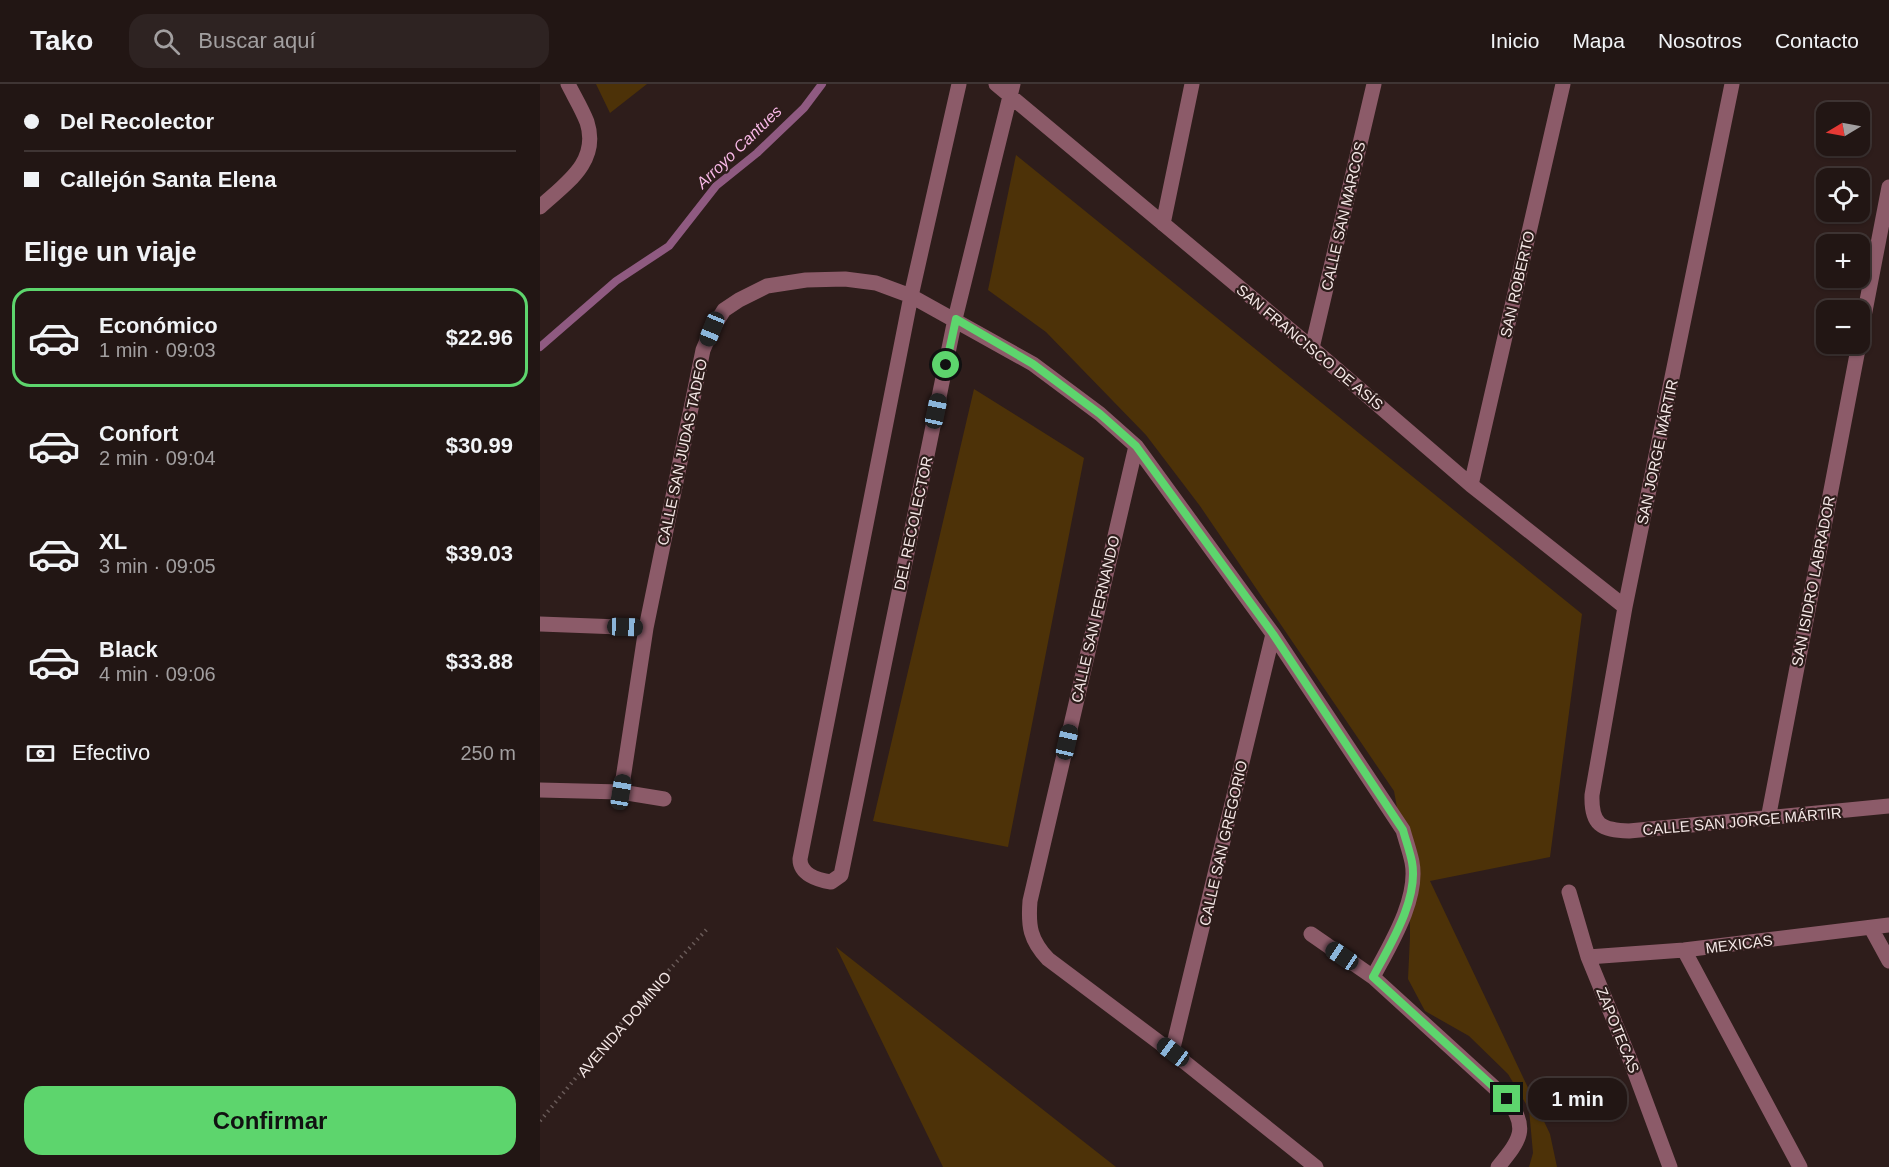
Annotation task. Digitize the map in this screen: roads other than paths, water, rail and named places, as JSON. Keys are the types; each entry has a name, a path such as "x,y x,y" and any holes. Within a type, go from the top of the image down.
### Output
{"street":[{"path":"540,207 576,173 584,163 589,149 587,124 568,84"},
{"path":"911,296 959,84"},
{"name":"SAN FRANCISCO DE ASÍS","path":"996,84 1012,90 1163,224 1471,485 1625,607"},
{"path":"1163,224 1192,84"},
{"name":"CALLE SAN MARCOS","path":"1312,348 1374,84"},
{"name":"SAN ROBERTO","path":"1471,485 1563,84"},
{"name":"SAN JORGE MÁRTIR","path":"1597,821 1592,808 1592,795 1625,607 1732,84"},
{"name":"DEL RECOLECTOR","path":"911,296 800,859 803,872 831,882 841,875 956,319 1012,90"},
{"path":"1867,300 1889,187"},
{"name":"CALLE SAN JUDAS TADEO","path":"621,792 646,628 703,350 712,329 724,310 767,286 806,280 845,279 876,283 911,296 956,319 1033,364 1100,414 1136,446 1273,634 1403,830 1413,864 1412,892 1400,924 1373,977"},
{"name":"SAN ISIDRO LABRADOR","path":"1768,819 1857,354"},
{"name":"CALLE SAN FERNANDO","path":"1136,446 1030,901 1029,919 1031,932 1038,948 1048,958 1173,1052"},
{"path":"540,624 646,628"},
{"name":"CALLE SAN GREGORIO","path":"1173,1052 1273,634"},
{"path":"540,790 621,792 664,799"},
{"name":"CALLE SAN JORGE MÁRTIR","path":"1597,821 1609,830 1629,831 1889,806"},
{"name":"ZAPOTECAS","path":"1569,892 1588,957 1631,1062 1670,1167"},
{"name":"MEXICAS","path":"1588,957 1684,950 1889,925"},
{"path":"1871,928 1889,961"},
{"path":"1311,934 1373,977 1507,1099 1515,1110 1521,1126 1517,1144 1498,1167"},
{"path":"1684,950 1800,1167"},
{"path":"1173,1052 1316,1167"}],"waterway":[{"name":"Arroyo Cantues","path":"540,347 616,281 669,246 716,186 757,153 804,108 822,84"}]}
